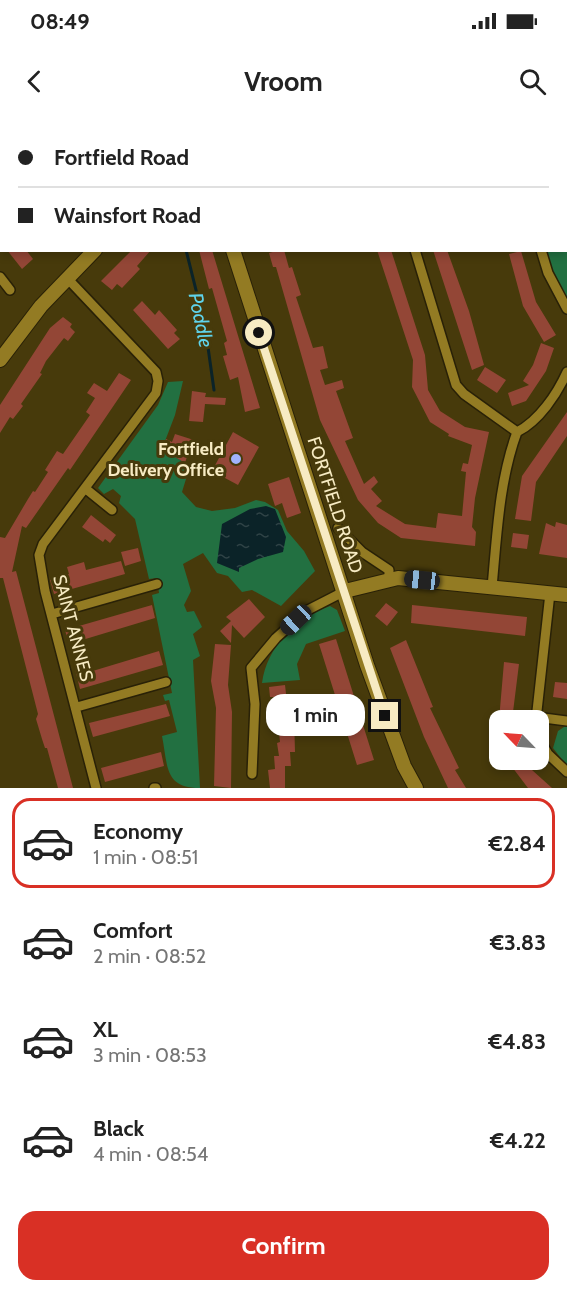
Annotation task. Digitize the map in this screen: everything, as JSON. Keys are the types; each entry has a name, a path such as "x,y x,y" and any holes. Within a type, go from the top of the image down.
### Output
{"main road":[{"path":"0,360 41,306 93,252"},
{"name":"FORTFIELD ROAD","path":"235,252 345,591 389,579 567,595"},
{"path":"345,591 367,665 404,766 416,788"}],"street":[{"path":"416,252 456,385 464,394 517,432"},
{"path":"542,252 548,273 567,309"},
{"path":"0,277 10,290"},
{"name":"SAINT ANNES","path":"67,278 156,372 158,381 156,393 40,549 40,564 96,788"},
{"path":"492,587 504,471 517,432 528,427 567,372"},
{"path":"86,489 112,510"},
{"path":"338,528 362,552 389,570 389,579"},
{"path":"52,614 157,584"},
{"path":"252,774 255,704 251,668 276,638 306,611 345,591"},
{"path":"537,710 550,593"},
{"path":"77,707 166,682"},
{"path":"549,720 567,721"},
{"path":"549,755 567,772"}],"green space":[{"path":"547,252 567,252 567,302 553,272"},
{"path":"183,381 175,415 162,449 190,466 182,492 196,507 212,511 235,508 256,500 265,502 278,510 287,531 304,551 315,571 281,606 252,590 242,592 228,576 217,573 203,553 183,564 191,591 184,605 187,612 194,611 202,627 193,634 200,656 193,660 200,788 180,784 174,779 167,766 162,736 177,732 169,700 165,701 163,695 172,693 152,595 159,593 157,578 149,579 135,519 119,503 121,496 113,489 104,494 98,488 158,405 168,382"},
{"path":"330,606 337,610 345,631 306,644 297,664 300,680 262,683 270,657 285,636 306,618"},
{"path":"567,725 567,766 553,748 558,731"}],"water":[{"path":"266,506 275,509 286,537 283,552 258,559 239,568 239,572 217,563 222,524 250,509"}],"building":[{"path":"9,252 28,252 33,259 22,269"},
{"path":"130,252 149,252 137,266 140,269 122,288 117,284 112,290 101,281"},
{"path":"200,252 213,252 260,408 245,412 238,377 230,380 223,356 227,355 224,343 227,341 212,288 209,289"},
{"path":"285,252 289,268 292,267 301,295 296,297 313,348 323,346 328,368 320,370 325,385 342,380 344,388 336,391 353,438 345,441 364,484 374,476 378,482 371,489 382,501 376,506 405,524 436,528 438,513 462,516 466,472 461,471 463,463 468,464 472,445 448,436 449,434 430,422 412,387 413,360 378,252 392,252 425,355 428,390 440,411 465,427 489,432 475,498 472,527 476,532 475,546 401,538 378,523 358,500 320,420 276,267 273,267 269,253"},
{"path":"434,252 448,252 469,311 484,365 472,370"},
{"path":"521,252 536,302 556,335 544,342 523,306 509,254"},
{"path":"142,301 155,315 159,310 177,330 174,333 180,339 168,349 133,310"},
{"path":"63,317 72,324 70,327 75,332 68,341 64,338 46,361 40,373 42,374 21,404 23,406 13,419 10,417 0,433 0,405 50,328"},
{"path":"541,343 554,348 546,371 526,401 512,406 508,393 529,385 523,381 533,365"},
{"path":"485,367 506,380 497,393 477,380"},
{"path":"119,373 131,380 70,470 68,468 26,528 22,526 12,572 16,571 73,788 58,788 36,719 38,714 3,578 0,578 0,537 5,538 33,491 35,492 48,472 45,470 57,451 63,454 90,415 86,412 95,398 87,393 94,383 107,391"},
{"path":"192,391 206,393 205,397 226,398 225,405 205,404 203,422 189,421"},
{"path":"567,412 567,436 536,482 531,521 515,519 522,476"},
{"name":"Fortfield Delivery Office","path":"233,432 259,447 238,485 212,471"},
{"path":"175,434 197,441 195,448 190,447 185,463 162,449 166,439 172,442"},
{"path":"289,477 301,513 287,518 282,503 275,506 268,484"},
{"path":"91,515 116,535 110,543 105,539 103,542 82,527"},
{"path":"556,522 567,525 567,558 539,554 546,523 555,527"},
{"path":"513,533 529,535 527,549 511,547"},
{"path":"138,548 141,561 125,566 121,552"},
{"path":"121,561 125,574 54,594 50,580 69,574 67,567 84,562 86,570"},
{"path":"249,599 265,617 244,638 232,625 231,643 220,631 231,621 226,617"},
{"path":"386,603 398,612 387,626 375,616"},
{"path":"152,605 155,618 69,644 65,630"},
{"path":"412,605 527,617 525,636 411,623"},
{"path":"336,639 374,760 357,765 319,644"},
{"path":"406,640 433,707 430,708 459,768 455,770 466,788 448,788 424,737 390,648"},
{"path":"215,644 231,645 228,685 232,712 231,788 214,786 216,708 211,681"},
{"path":"159,651 163,665 80,689 75,669 84,667 86,673"},
{"path":"504,662 519,664 513,710 500,710"},
{"path":"555,682 567,683 567,699 553,697"},
{"path":"285,685 287,702 291,702 292,715 294,715 295,752 290,752 291,766 285,766 285,788 270,788 268,770 275,769 274,756 279,756 277,743 280,742 274,697 270,697 269,687"},
{"path":"166,704 170,716 93,737 89,723"},
{"path":"161,752 164,766 105,782 101,768"},
{"path":"514,770 532,770 552,788 528,788"}],"waterway":[{"name":"Poddle","path":"186,252 205,326 214,390"}],"place":[{"name":"Fortfield Delivery Office","path":"236,459"}],"route":[{"path":"259,333 385,716"}]}
